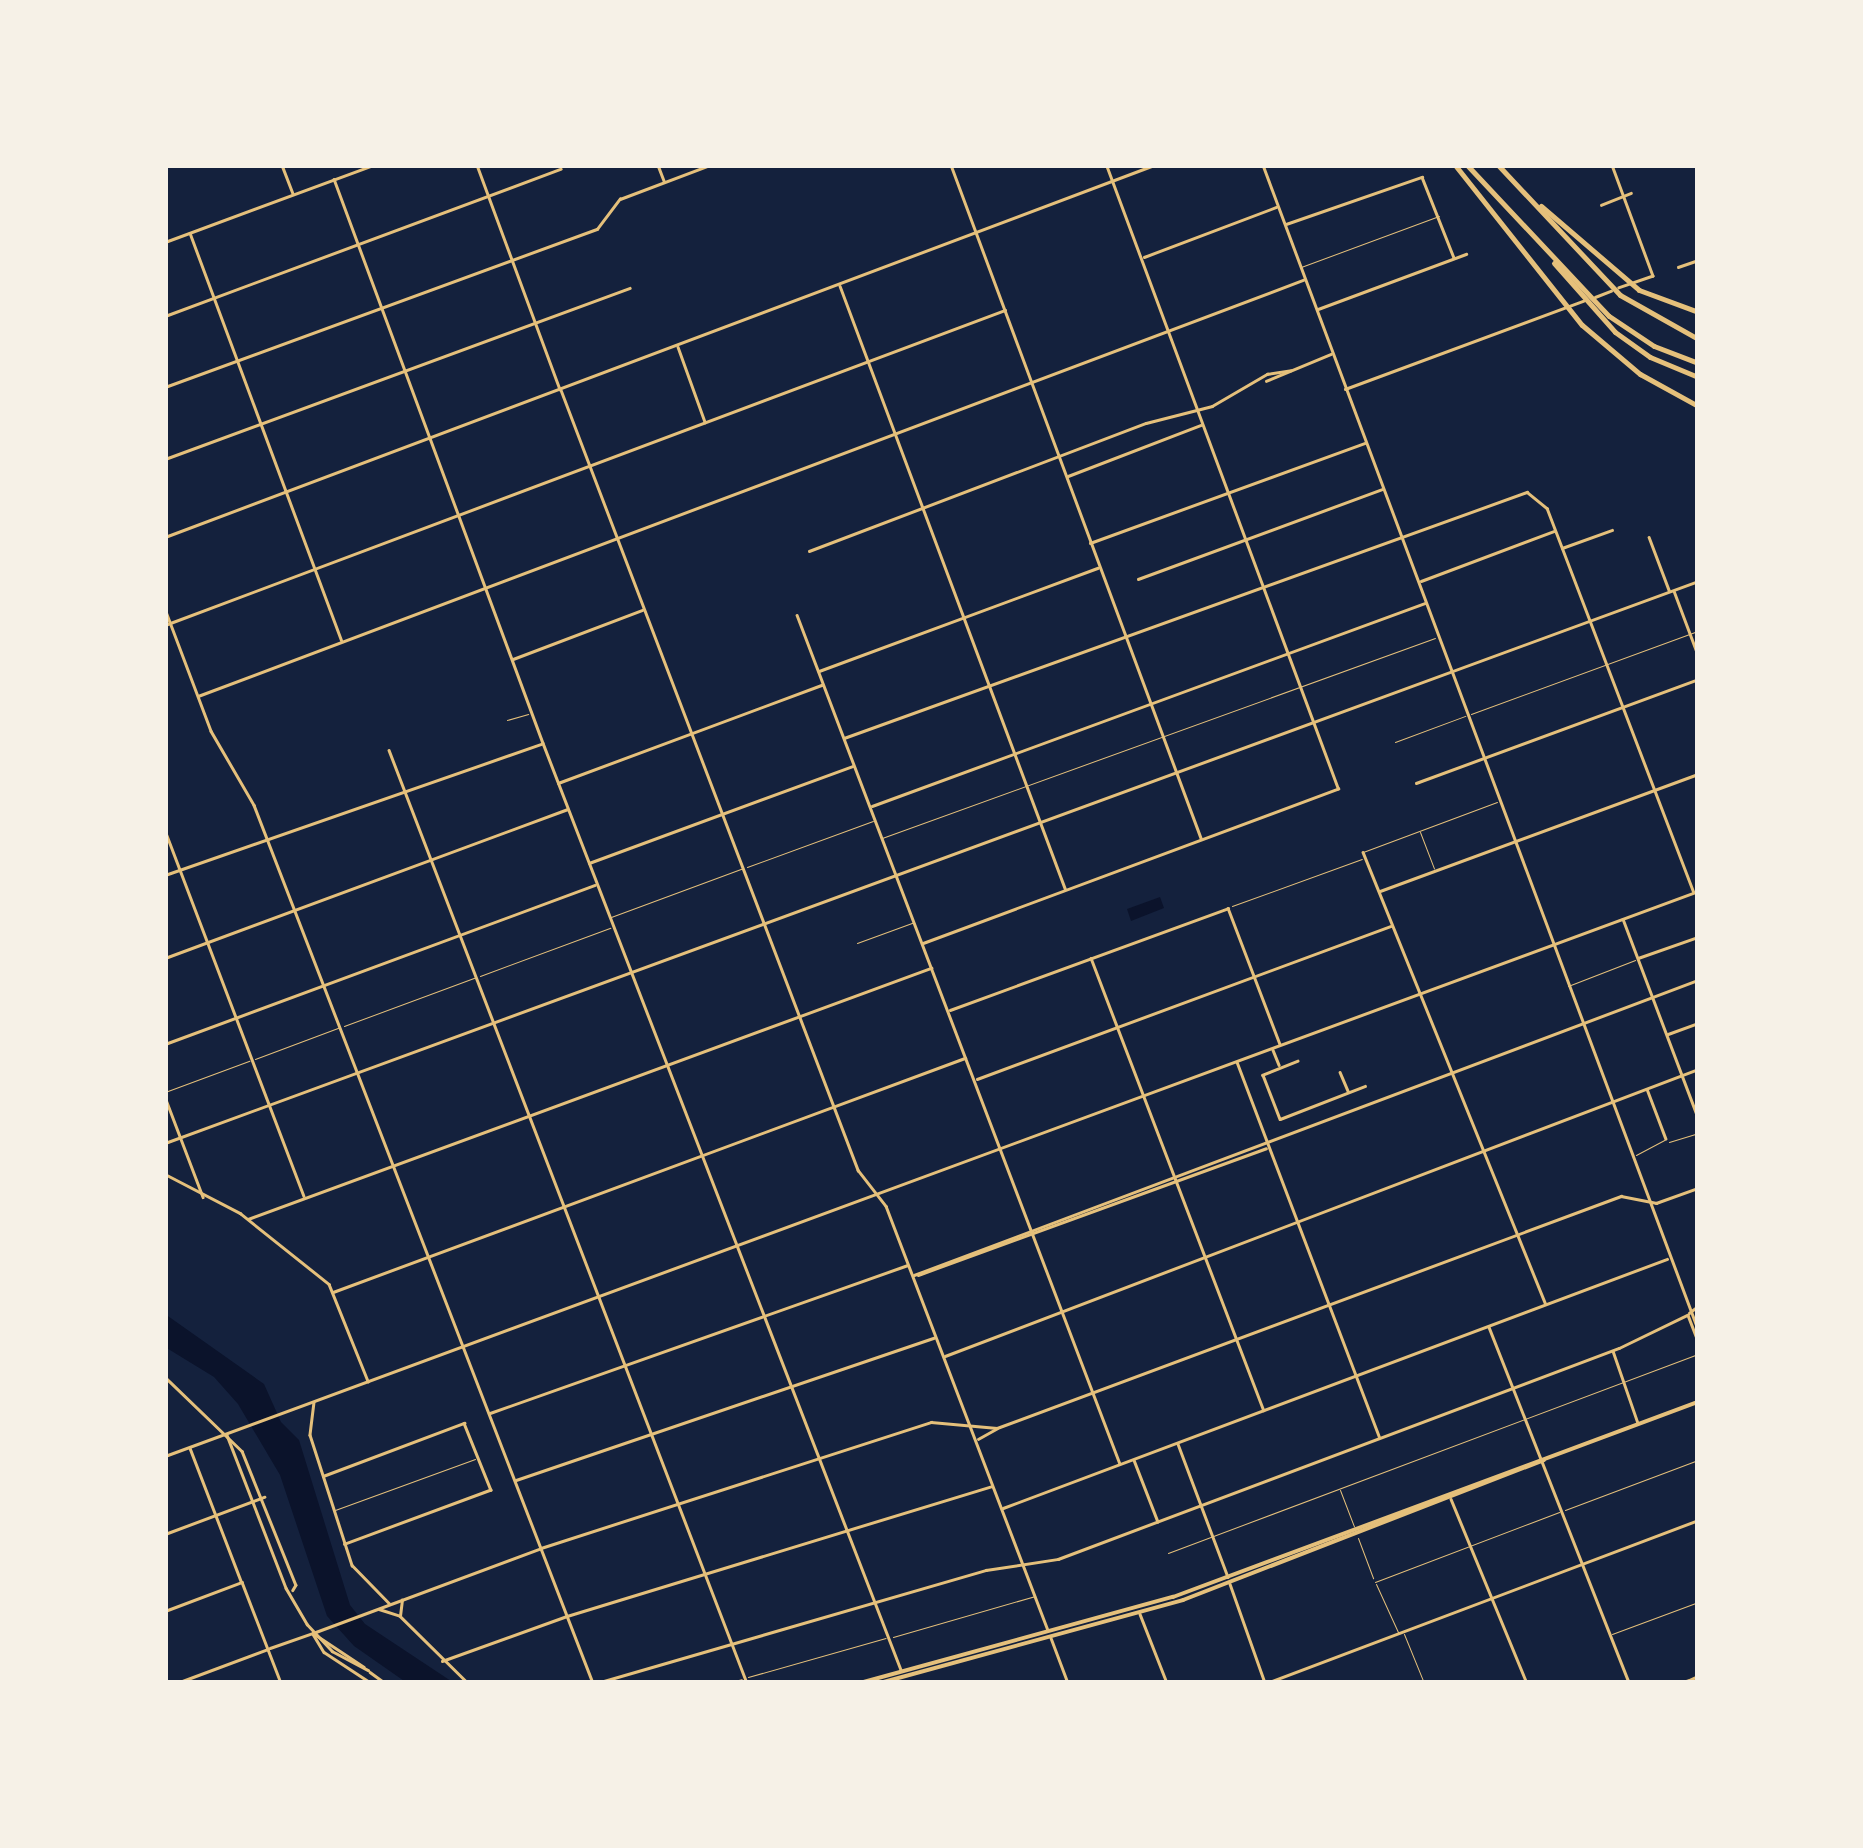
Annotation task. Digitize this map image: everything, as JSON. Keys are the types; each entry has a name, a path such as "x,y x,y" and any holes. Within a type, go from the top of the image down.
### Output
{"highway":[{"path":"1455,165 1582,325 1640,374 1698,406"},
{"path":"1467,165 1542,246 1600,319 1650,357 1698,377"},
{"path":"1498,165 1608,284 1634,306 1698,339"},
{"path":"1524,191 1624,279 1655,298 1698,312"},
{"path":"1582,293 1654,346 1698,362"}],"main road":[{"path":"860,1683 1140,1612 1698,1402"},
{"path":"1356,1532 1451,1499 1544,1460"},
{"path":"880,1683 1228,1579"}],"street":[{"path":"282,165 293,194"},
{"path":"165,242 373,165"},
{"path":"476,165 858,1170 876,1194 915,1275 1068,1683"},
{"path":"658,165 664,182"},
{"path":"165,388 597,229 620,199 710,165"},
{"path":"951,165 1202,840"},
{"path":"922,943 1338,789 1106,165"},
{"path":"165,537 1154,165"},
{"path":"1262,165 1698,1341"},
{"path":"1345,389 1653,276 1612,165"},
{"path":"165,316 561,169"},
{"path":"1285,225 1422,176 1454,258"},
{"path":"334,179 542,743 902,1672"},
{"path":"1601,204 1631,194"},
{"path":"1141,258 1278,206"},
{"path":"1300,268 1439,216"},
{"path":"190,233 342,641"},
{"path":"1316,310 1466,254"},
{"path":"1678,267 1698,260"},
{"path":"198,696 1305,279"},
{"path":"840,286 1066,890"},
{"path":"165,460 630,288"},
{"path":"167,624 1005,310"},
{"path":"678,347 706,424"},
{"path":"809,551 1058,456 1196,407 1221,402 1264,380 1332,354"},
{"path":"1264,380 1291,370"},
{"path":"1066,476 1202,425"},
{"path":"1090,543 1365,443"},
{"path":"1138,578 1383,489"},
{"path":"165,1456 1696,892 1543,502 1518,491 844,738"},
{"path":"1562,548 1612,530"},
{"path":"1418,582 1555,531"},
{"path":"1649,538 1698,656"},
{"path":"818,671 1099,568"},
{"path":"165,1143 1698,581"},
{"path":"870,806 1425,603"},
{"path":"165,609 167,624 198,696 267,837 595,1683 875,1602 1023,1566 1158,1522 1612,1350 1698,1306"},
{"path":"513,659 642,610"},
{"path":"797,615 1120,1464"},
{"path":"1395,742 1698,631"},
{"path":"882,838 1438,637"},
{"path":"1416,783 1698,678"},
{"path":"558,783 824,684"},
{"path":"507,720 531,713"},
{"path":"165,875 403,786 542,743"},
{"path":"389,750 746,1681"},
{"path":"589,863 854,765"},
{"path":"1378,892 1698,774"},
{"path":"1500,801 1363,852 1515,1236 1546,1304"},
{"path":"165,958 568,809"},
{"path":"610,917 876,820"},
{"path":"1419,831 1435,871"},
{"path":"166,833 305,1198"},
{"path":"949,1011 1365,857"},
{"path":"165,1044 597,885"},
{"path":"1228,908 1280,1046"},
{"path":"1623,918 1698,1116"},
{"path":"857,942 914,922"},
{"path":"203,1198 165,1094 613,926"},
{"path":"975,1079 1391,926"},
{"path":"1568,986 1698,936"},
{"path":"1092,958 1264,1410"},
{"path":"248,1219 932,967"},
{"path":"915,1275 1176,1183 1698,980"},
{"path":"1667,1034 1698,1023"},
{"path":"1273,1048 1280,1067"},
{"path":"333,1292 967,1058"},
{"path":"1238,1062 1380,1437"},
{"path":"1298,1062 1262,1074 1280,1119 1365,1086"},
{"path":"943,1356 1300,1226 1698,1070"},
{"path":"1340,1072 1348,1093"},
{"path":"1647,1088 1670,1143 1698,1133"},
{"path":"1632,1157 1666,1139"},
{"path":"915,1275 1174,1176 1268,1146"},
{"path":"165,1174 248,1219 333,1292 369,1382"},
{"path":"975,1440 998,1428 1620,1196 1647,1201 1698,1188"},
{"path":"1001,1508 1667,1259"},
{"path":"489,1414 908,1265"},
{"path":"1688,1314 1698,1328"},
{"path":"1489,1326 1628,1683"},
{"path":"515,1480 936,1338"},
{"path":"1612,1350 1638,1425"},
{"path":"1168,1554 1698,1354"},
{"path":"165,1378 226,1433 264,1497 296,1585 292,1590"},
{"path":"314,1402 308,1416 353,1568 390,1604"},
{"path":"297,1408 308,1416"},
{"path":"178,1683 541,1548 935,1421 998,1428"},
{"path":"323,1476 464,1423 490,1490 345,1544"},
{"path":"226,1433 318,1646 371,1683"},
{"path":"1178,1442 1266,1683 1698,1520"},
{"path":"189,1447 281,1683"},
{"path":"334,1510 478,1458"},
{"path":"1134,1459 1158,1522"},
{"path":"1374,1582 1698,1460"},
{"path":"442,1661 567,1616 992,1485"},
{"path":"1340,1489 1374,1582 1424,1683"},
{"path":"165,1534 264,1497"},
{"path":"1451,1499 1527,1683"},
{"path":"165,1611 242,1582"},
{"path":"726,1683 746,1681 1034,1596"},
{"path":"400,1616 403,1599"},
{"path":"1610,1634 1698,1602"},
{"path":"377,1610 400,1616 468,1683"},
{"path":"1140,1612 1166,1683"},
{"path":"1247,1632 1256,1628"},
{"path":"313,1632 385,1683"},
{"path":"1670,1683 1696,1677"},
{"path":"1683,1683 1696,1677"}],"water":[{"path":"1160,897 1164,908 1131,921 1127,909"},
{"path":"165,1314 264,1384 281,1422 299,1440 350,1605 365,1624 454,1683 407,1683 354,1646 327,1616 280,1475 238,1404 214,1377 165,1347"}]}
